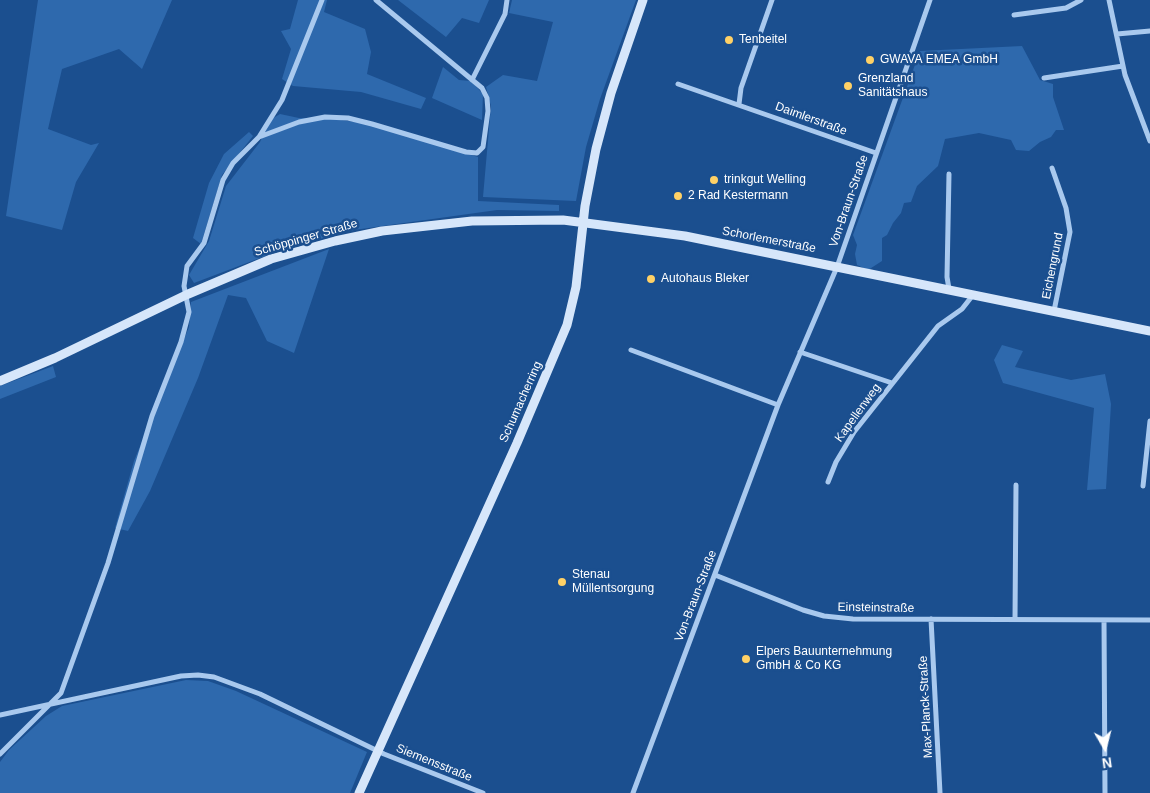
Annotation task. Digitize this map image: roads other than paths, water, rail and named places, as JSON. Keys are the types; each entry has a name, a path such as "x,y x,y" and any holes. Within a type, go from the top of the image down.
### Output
{"main road":[{"name":"Schumacherring","path":"359,793 559,346 572,306 583,221 598,139 611,93 643,0"},
{"name":"Schöppinger Straße","path":"0,381 55,358 186,294 271,259 335,241 382,230 433,224 499,220 583,221"},
{"name":"Schorlemerstraße","path":"583,221 685,236 1150,331"}],"street":[{"path":"0,754 61,693 108,563 152,416 181,342 189,312 185,270 204,243 222,180 233,163 259,137 282,100 322,0"},
{"path":"259,137 307,120 325,117 348,118 477,153 483,147 488,110 487,98 482,88 376,0"},
{"path":"472,80 505,14 507,0"},
{"path":"740,104 742,88 772,0"},
{"name":"Von-Braun-Straße","path":"633,793 778,405 837,267 930,0"},
{"path":"1014,14 1066,8 1081,0"},
{"path":"1109,0 1123,66 1150,141"},
{"path":"1117,34 1150,31"},
{"path":"1044,78 1123,66"},
{"name":"Daimlerstraße","path":"678,84 740,104 876,153"},
{"name":"Eichengrund","path":"1052,168 1066,208 1070,232 1054,311"},
{"path":"949,174 947,277 949,289"},
{"name":"Kapellenweg","path":"828,482 836,462 854,432 938,326 962,309 973,294"},
{"path":"631,350 778,405"},
{"name":"Kapellenweg","path":"800,352 892,383"},
{"path":"1143,486 1150,421"},
{"path":"1015,619 1016,485"},
{"name":"Einsteinstraße","path":"715,575 803,610 824,616 853,619 1150,620"},
{"name":"Max-Planck-Straße","path":"931,619 940,793"},
{"path":"1104,620 1105,793"},
{"name":"Siemensstraße","path":"0,715 181,676 198,675 214,677 260,694 378,751 483,793"}],"place":[{"name":"Tenbeitel","path":"729,40"},
{"name":"GWAVA EMEA GmbH","path":"870,60"},
{"name":"Grenzland Sanitätshaus","path":"848,86"},
{"name":"trinkgut Welling","path":"714,180"},
{"name":"2 Rad Kestermann","path":"678,196"},
{"name":"Autohaus Bleker","path":"651,279"},
{"name":"Stenau Müllentsorgung","path":"562,582"},
{"name":"Elpers Bauunternehmung GmbH & Co KG","path":"746,659"}]}
